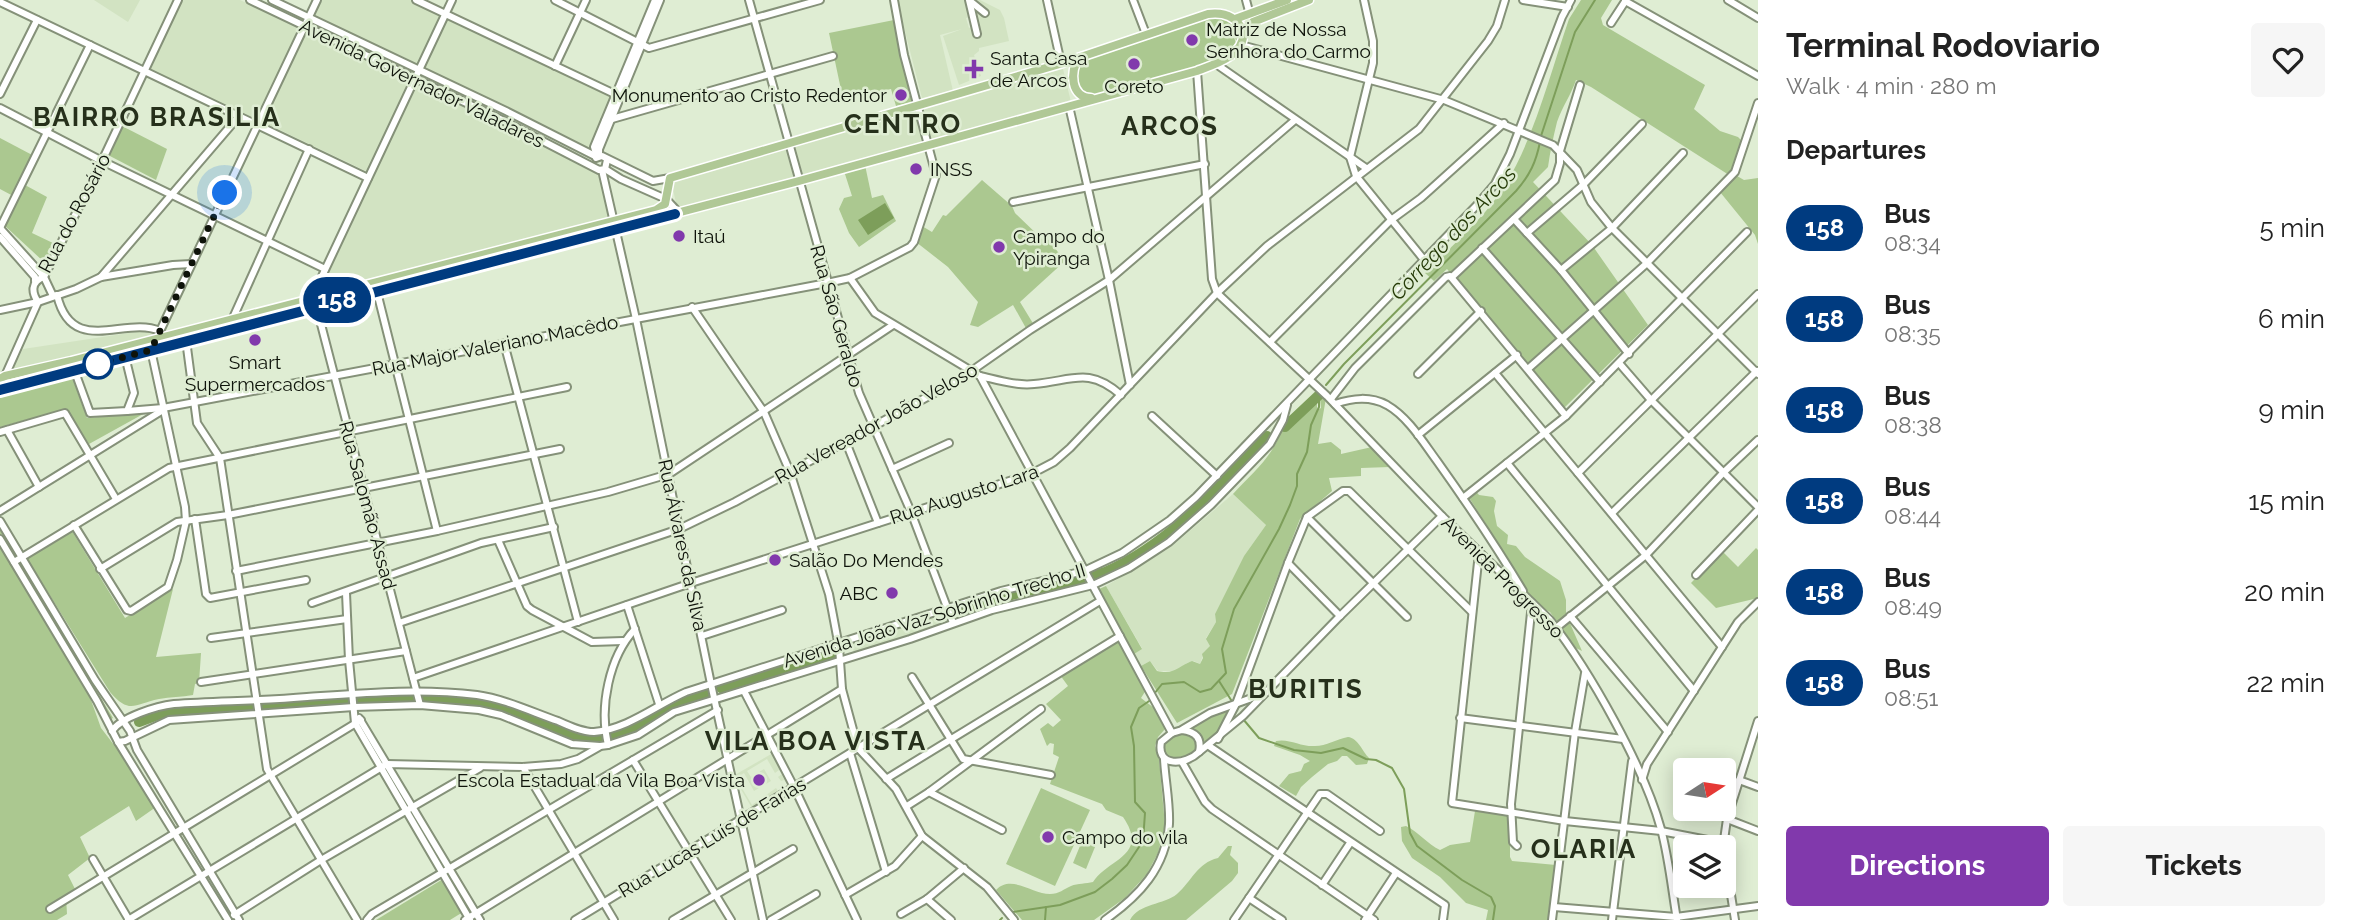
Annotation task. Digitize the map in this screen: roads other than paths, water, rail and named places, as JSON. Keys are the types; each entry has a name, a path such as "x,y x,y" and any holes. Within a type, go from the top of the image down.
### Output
{"main road":[{"path":"2,377 161,338 186,336 615,225 677,213 1197,71 1230,56 1241,45 1243,31 1251,18 1287,0"},
{"path":"615,225 665,204 670,178 1079,58 1208,13 1221,13 1235,19 1251,18 1307,0"},
{"path":"1235,19 1243,31"},
{"path":"1079,58 1072,72 1077,93 1082,97 1092,98"},
{"path":"1062,63 1070,69 1075,96 1070,106"},
{"path":"3,389 151,350 161,338"}],"street":[{"name":"Rua do Rosário","path":"38,302 34,296 35,284 42,276 102,161 178,0"},
{"name":"Avenida Governador Valadares","path":"250,0 603,169"},
{"name":"Avenida Governador Valadares","path":"272,0 607,160"},
{"path":"57,295 64,313 78,327 106,331 150,326 161,338 191,264 317,0"},
{"path":"416,0 619,96"},
{"path":"316,302 316,289 325,269 452,0"},
{"path":"555,0 655,47 820,0"},
{"path":"555,66 586,0"},
{"path":"594,166 598,157 594,147 619,96 655,0"},
{"path":"640,42 660,0"},
{"name":"Rua São Geraldo","path":"749,0 859,393 911,512 953,623"},
{"name":"Rua Major Valeriano Macêdo","path":"163,409 827,283 850,278 909,247 914,242 936,175 904,55 894,0"},
{"path":"969,0 985,13"},
{"path":"969,0 977,34"},
{"path":"1047,0 1062,63"},
{"path":"1133,0 1146,34"},
{"path":"1246,0 1251,18"},
{"path":"1364,0 1373,41 1373,63 1350,157 1356,176 1425,261"},
{"name":"Rua Augusto Lara","path":"413,678 691,583 1031,474 1054,462 1217,293 1267,246 1419,129 1489,41 1505,0"},
{"path":"1523,0 1569,3"},
{"path":"1728,0 1758,18"},
{"path":"1611,23 1626,1 1758,76"},
{"path":"0,2 368,178"},
{"name":"Avenida João Vaz Sobrinho Trecho II","path":"112,731 116,725 164,705 352,693 417,692 482,696 505,701 590,732 606,732 633,721 659,704 712,685 839,651 1000,591 1086,573 1122,553 1170,520 1217,476 1288,403 1314,383 1496,184 1523,131 1569,3"},
{"path":"0,94 37,20"},
{"path":"57,295 53,296 42,276 0,228 90,45"},
{"path":"1241,45 1444,100 1553,145 1577,170 1591,202 1612,228 1757,372 1612,513"},
{"path":"609,120 833,56"},
{"path":"1216,64 1366,168"},
{"path":"1197,71 1212,279 1217,293"},
{"path":"1331,400 1364,359 1446,277 1452,277 1555,180 1560,151 1580,85"},
{"path":"1529,368 1646,264 1735,172 1758,103"},
{"path":"1070,106 1130,385"},
{"path":"0,108 47,134 325,269"},
{"path":"502,121 506,111"},
{"path":"101,277 239,116"},
{"name":"Rua Vereador João Veloso","path":"398,623 680,529 845,442 972,370 1109,280 1296,120"},
{"path":"1270,342 1391,220 1421,198 1504,123"},
{"path":"1527,233 1583,184 1642,124"},
{"path":"232,323 309,149"},
{"path":"1561,270 1612,228 1683,153"},
{"path":"670,178 653,181 607,160 603,169 666,199 677,213"},
{"path":"1013,202 1205,164"},
{"name":"Rua Álvares da Silva","path":"603,169 763,920"},
{"path":"1514,219 1561,270 1629,354"},
{"path":"1463,498 1566,416 1747,232"},
{"path":"0,237 30,270 35,277 35,284"},
{"path":"0,249 9,247"},
{"path":"1482,248 1600,383"},
{"path":"0,310 38,302 101,277 191,264"},
{"path":"1452,277 1566,416"},
{"path":"850,278 875,313 981,376 1025,385 1074,376 1087,377 1107,384 1121,395"},
{"path":"375,286 437,531"},
{"name":"Avenida Progresso","path":"1217,293 1314,383 1442,516 1556,628 1623,739 1642,780 1661,831 1676,919"},
{"path":"1578,473 1758,294"},
{"path":"3,389 2,377 38,302"},
{"name":"Rua Salomão Assad","path":"316,302 420,705"},
{"path":"692,307 764,412 790,472 829,594 839,651 842,689 858,748 896,789 922,836 987,887 1014,920"},
{"path":"1418,374 1480,311"},
{"path":"236,571 437,531 608,492 668,474 893,325"},
{"path":"186,336 197,424 220,458 251,675 270,775 355,919 369,917 718,710"},
{"path":"504,343 578,622"},
{"path":"122,348 134,393 127,411"},
{"path":"74,524 125,608 131,611 168,587 186,521 151,350"},
{"path":"1418,435 1517,355"},
{"path":"71,361 90,413 163,409"},
{"path":"1619,363 1651,400 1758,509 1696,575"},
{"path":"1495,373 1722,647"},
{"path":"981,376 1031,474 1172,733"},
{"path":"14,562 169,468 519,399 567,387"},
{"path":"1331,400 1353,398 1381,402 1401,416 1418,435 1463,498 1531,602 1512,811 1513,842 1517,846"},
{"path":"93,859 129,920 383,766 523,767 561,764 579,759 600,746 638,735 674,712 744,691 839,651 953,623 1092,584 1129,568 1169,542 1211,505 1270,443 1288,403"},
{"path":"0,511 163,409"},
{"path":"39,487 3,431 65,413 116,499"},
{"path":"1152,416 1217,476"},
{"path":"1265,426 1271,427 1275,435"},
{"path":"1556,628 1646,555 1758,440"},
{"path":"845,442 878,523"},
{"path":"892,469 949,443"},
{"path":"100,569 177,522 229,515 561,449"},
{"path":"1507,463 1694,691"},
{"path":"1218,739 1236,704 1287,563 1307,517 1343,491 1349,491 1472,612"},
{"path":"1166,760 1182,762 1218,739 1442,516"},
{"path":"1307,517 1406,617"},
{"path":"195,519 206,594 210,598 306,580"},
{"path":"0,521 82,659 124,722 137,750 237,917"},
{"path":"312,603 481,543 554,527"},
{"path":"0,538 118,742 227,920 237,917 321,860 482,767"},
{"path":"498,540 527,606 592,642 623,641"},
{"path":"1479,552 1451,801 1454,805 1676,835"},
{"path":"1287,563 1340,616"},
{"path":"346,593 352,693 358,721 446,872 478,917"},
{"name":"Rua Lucas Luís de Farias","path":"575,920 1100,601"},
{"path":"1642,780 1647,764 1738,622 1758,602"},
{"path":"627,605 659,704"},
{"path":"702,636 782,610"},
{"path":"1570,616 1668,732"},
{"path":"211,638 346,619"},
{"path":"608,743 608,682 623,641 635,629"},
{"path":"886,779 1120,636"},
{"path":"201,682 406,651"},
{"path":"74,663 82,659"},
{"path":"1552,920 1585,673"},
{"path":"912,677 963,759 1051,775"},
{"path":"1105,920 1139,893 1161,857 1169,826 1166,760 1160,749 1161,742 1172,733 1210,713 1252,698 1272,686"},
{"path":"446,872 468,919 478,917 573,852 842,689"},
{"path":"744,691 794,787 857,920"},
{"path":"1240,692 1252,698"},
{"path":"118,742 169,720 420,705 479,710 500,715 572,744 600,746"},
{"path":"907,806 1041,709"},
{"path":"1460,718 1623,739"},
{"path":"50,909 358,721"},
{"path":"1736,790 1755,741 1758,721"},
{"path":"1182,730 1196,734 1199,738 1199,752"},
{"path":"1209,746 1445,905 1443,920"},
{"path":"850,753 886,872"},
{"path":"1613,917 1633,759"},
{"path":"633,760 731,920"},
{"path":"1182,762 1208,806 1369,919 1396,873"},
{"path":"523,767 614,920"},
{"path":"1739,780 1758,787"},
{"path":"929,792 1003,830"},
{"path":"1234,920 1320,794 1324,793 1380,831"},
{"path":"1732,821 1758,831"},
{"path":"845,895 895,866 922,836"},
{"path":"1322,885 1350,843"},
{"path":"673,920 793,849"},
{"path":"901,914 927,899 964,868"},
{"path":"771,920 816,894"},
{"path":"1250,898 1282,920"},
{"path":"1731,898 1735,920"},
{"path":"927,899 951,920"},
{"path":"1554,907 1613,917 1676,919 1758,906"}],"waterway":[{"name":"Córrego dos Arcos","path":"1541,136 1575,32 1595,0"},
{"name":"Córrego dos Arcos","path":"1326,385 1516,191 1532,168 1540,142"},
{"name":"Córrego dos Arcos","path":"1154,694 1162,684 1184,682 1200,692 1211,689 1226,673 1222,649 1234,609 1290,505 1297,486 1297,474 1307,452 1311,425 1319,407 1319,395"},
{"path":"1285,427 1319,395"},
{"path":"965,609 1015,594 1087,578 1129,560 1193,512 1267,436"},
{"path":"721,688 835,653"},
{"path":"1219,681 1233,703"},
{"path":"139,722 166,712 182,710 427,697 503,707 586,739 631,729 643,724 672,703 707,693"},
{"name":"Córrego dos Arcos","path":"1013,912 1060,905 1095,892 1127,865 1143,841 1145,813 1135,802 1131,727 1139,708 1152,699"},
{"path":"1243,719 1259,738 1294,750 1321,753 1343,748 1392,768 1404,789 1410,833 1417,846 1462,880 1491,897 1495,906 1493,920"},
{"path":"1045,920 1046,907"}],"place":[{"name":"Matriz de Nossa Senhora do Carmo","path":"1192,40"},
{"name":"Coreto","path":"1134,64"},
{"name":"Santa Casa de Arcos","path":"974,69"},
{"name":"Monumento ao Cristo Redentor","path":"901,95"},
{"name":"INSS","path":"916,169"},
{"name":"Itaú","path":"679,236"},
{"name":"Campo do Ypiranga","path":"999,247"},
{"name":"Smart Supermercados","path":"255,340"},
{"name":"Salão Do Mendes","path":"775,560"},
{"name":"ABC","path":"892,593"},
{"name":"Escola Estadual da Vila Boa Vista","path":"759,780"},
{"name":"Campo do vila","path":"1048,837"}],"district":[{"name":"BAIRRO BRASILIA","path":"157,117"},
{"name":"CENTRO","path":"903,124"},
{"name":"ARCOS","path":"1170,126"},
{"name":"BURITIS","path":"1306,689"},
{"name":"VILA BOA VISTA","path":"816,741"},
{"name":"OLARIA","path":"1584,849"}]}
